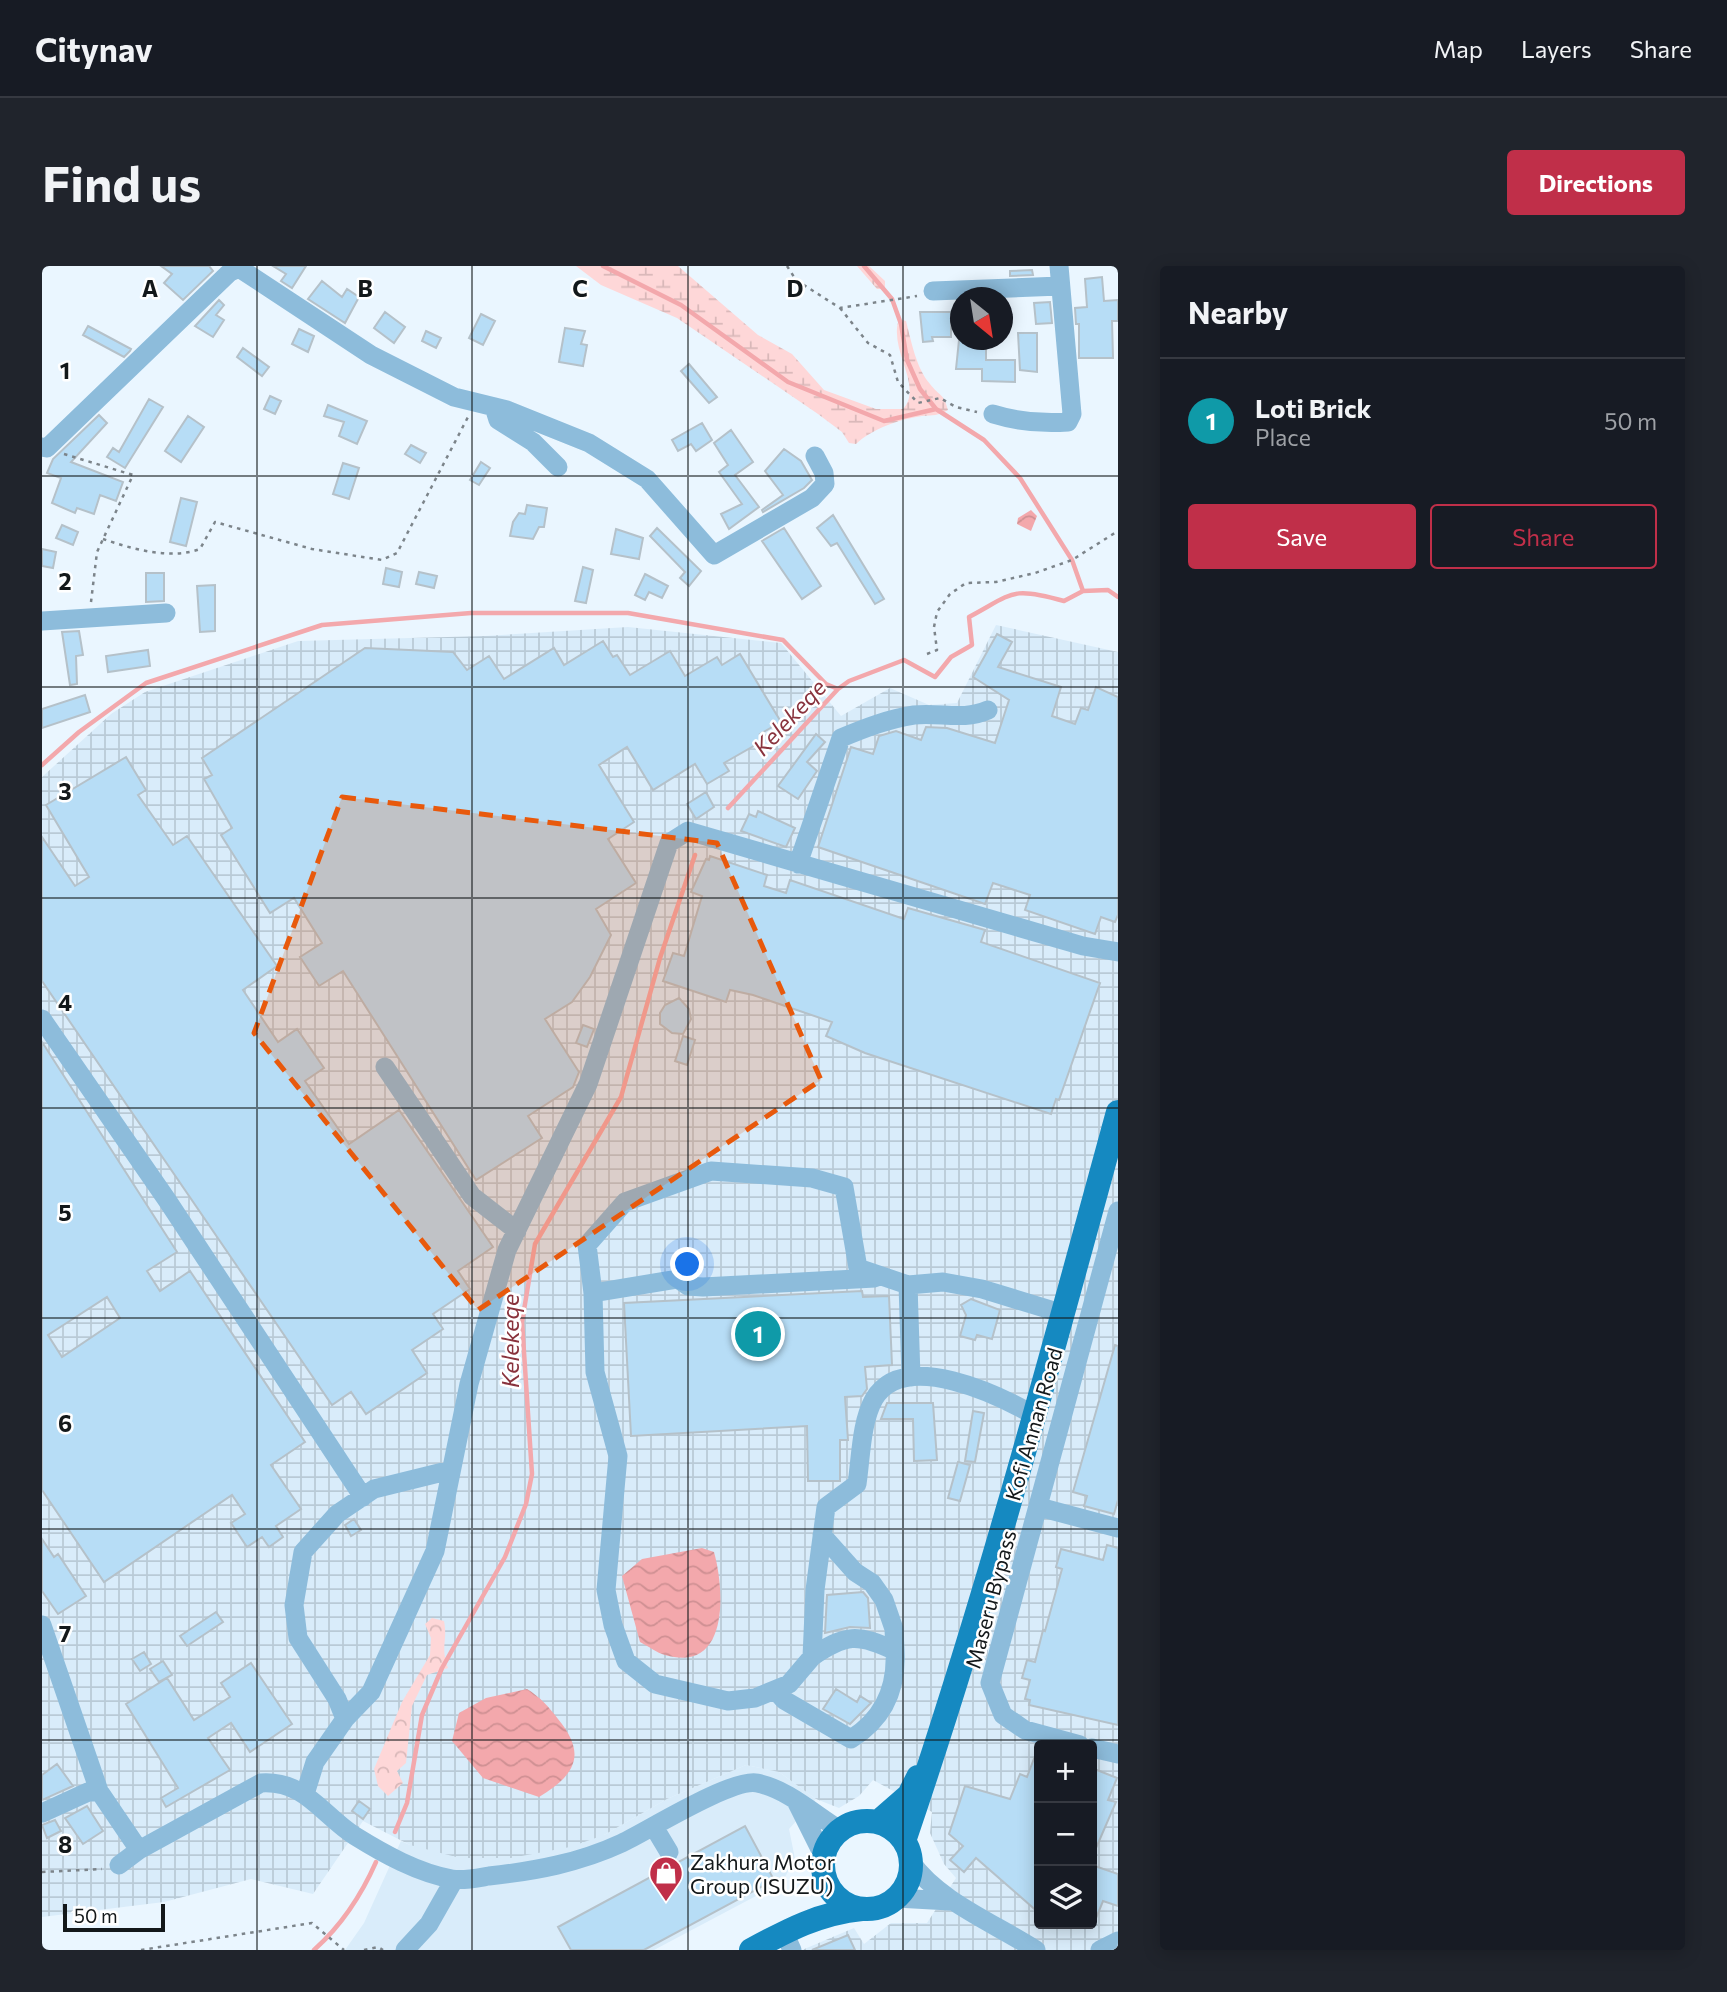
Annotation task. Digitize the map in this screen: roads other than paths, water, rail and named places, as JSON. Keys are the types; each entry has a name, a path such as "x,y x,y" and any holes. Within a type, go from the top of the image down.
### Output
{"main road":[{"name":"Kofi Annan Road","path":"908,1852 941,1733 1037,1417 1118,1112"},
{"name":"Kofi Annan Road","path":"878,1822 909,1795 941,1733"},
{"path":"751,1950 790,1936 832,1912 874,1909 896,1898 908,1882 908,1852 897,1833 878,1822 865,1821 840,1830 830,1841 824,1855 825,1881 790,1936"},
{"path":"825,1881 840,1900 862,1909"}],"street":[{"path":"993,414 1023,423 1047,423 1068,422 1072,414 1059,266"},
{"path":"44,448 227,269 239,268 371,355 454,397 485,404 589,443 647,479 714,555 819,491 825,484 824,473 815,456"},
{"path":"933,291 1060,286"},
{"path":"485,404 498,420 533,442 558,467"},
{"path":"42,621 166,613"},
{"path":"797,864 841,738 875,724 916,715 972,717 988,710"},
{"path":"305,1794 315,1762 345,1719 371,1692 435,1551 469,1384 507,1250 588,1084 669,843 688,831 1083,946 1118,952"},
{"path":"42,1019 167,1200 363,1497"},
{"path":"386,1067 472,1196 517,1231"},
{"path":"894,1651 860,1638 836,1640 812,1657 789,1684 755,1698 727,1701 654,1684 626,1661 613,1625 606,1590 618,1456 595,1372 593,1293 587,1245 625,1202 711,1171 812,1178 844,1187 858,1268 908,1285 943,1282 982,1289 1064,1314"},
{"name":"Maseru Bypass","path":"1062,1740 1025,1730 1003,1715 990,1683 1118,1211"},
{"path":"593,1293 678,1279 688,1286 703,1287 883,1277"},
{"path":"908,1285 911,1377"},
{"path":"812,1657 814,1590 826,1507 857,1484 865,1427 874,1399 891,1382 911,1377 946,1379 981,1389 1037,1417"},
{"path":"345,1719 337,1699 298,1638 294,1605 303,1552 337,1514 374,1489 452,1470"},
{"path":"1039,1507 1118,1528"},
{"path":"775,1690 784,1700 851,1739 866,1729 888,1701 896,1673 894,1629 884,1600 872,1583 855,1572 822,1535"},
{"path":"42,1625 99,1791 139,1850"},
{"path":"1097,1749 1118,1754"},
{"path":"119,1865 139,1850 261,1783 276,1782 305,1794 353,1835 421,1871 454,1880 542,1870 581,1860 654,1827 718,1793 754,1782 780,1790 840,1830"},
{"path":"42,1813 88,1792 99,1791"},
{"path":"797,1803 824,1855"},
{"path":"654,1827 669,1852"},
{"path":"908,1852 931,1885 951,1901 993,1922 1036,1950"},
{"path":"405,1950 429,1924 454,1880"},
{"path":"896,1898 951,1901"},
{"path":"1100,1950 1118,1941"}],"water":[{"path":"1031,510 1037,516 1031,531 1017,524 1018,518"},
{"path":"702,1548 714,1552 718,1568 720,1607 718,1625 712,1641 701,1652 686,1658 662,1654 640,1642 622,1576 642,1559"},
{"path":"527,1689 544,1702 567,1731 574,1753 569,1772 552,1789 539,1797 483,1778 452,1741 459,1713 486,1698"}],"waterway":[{"path":"603,266 681,305 788,382 884,421 936,409"},
{"path":"864,266 892,299 901,324 907,360 920,389 936,409 984,440 1020,478 1072,560 1083,591"},
{"name":"Kelekeqe","path":"728,808 838,689 849,681 904,660 935,677 951,657 972,645 969,617 1014,594 1033,594 1064,601 1083,591 1108,590 1118,597"},
{"path":"42,765 79,732 146,683 322,625 471,613 628,613 783,640 826,684 838,689"},
{"name":"Kelekeqe","path":"395,1832 407,1803 422,1715 442,1668 505,1557 526,1504 532,1474 522,1322 535,1244 621,1097 660,958 695,855"},
{"name":"Kelekeqe","path":"314,1950 350,1909 376,1862"}],"place":[{"name":"Loti Brick","path":"758,1334"},
{"name":"Zakhura Motor Group (ISUZU)","path":"666,1903"}]}
